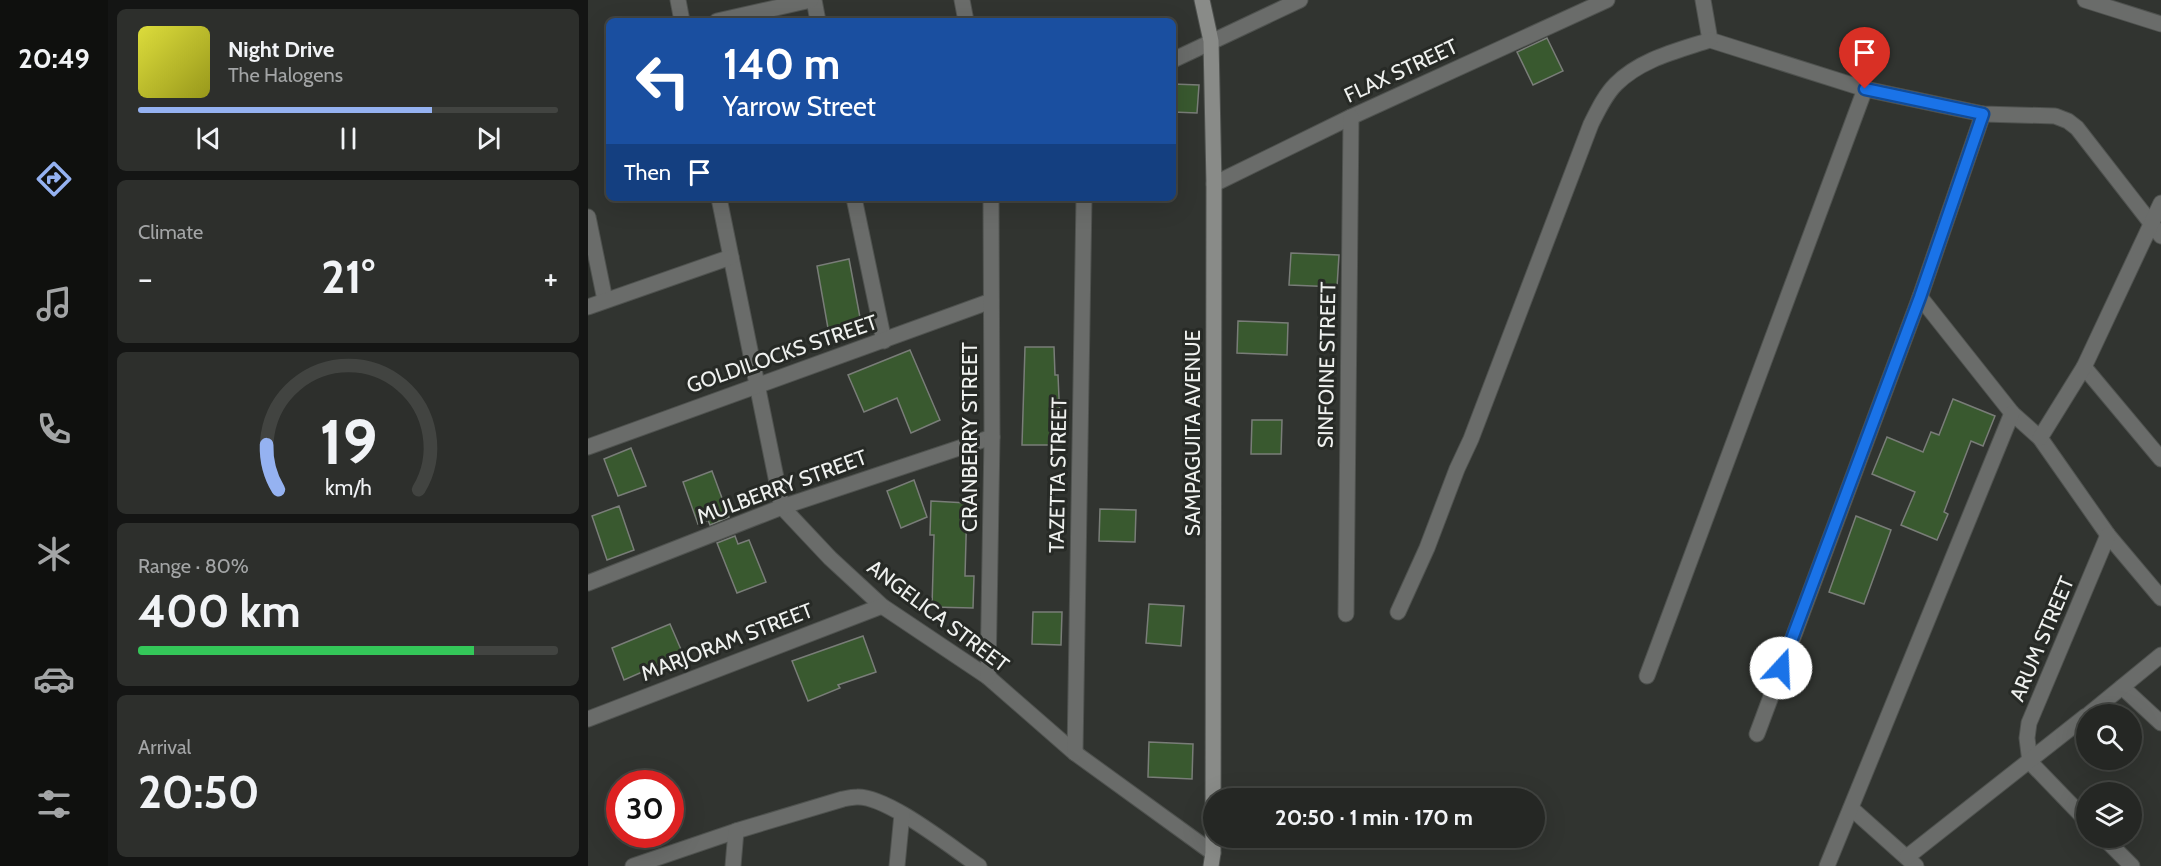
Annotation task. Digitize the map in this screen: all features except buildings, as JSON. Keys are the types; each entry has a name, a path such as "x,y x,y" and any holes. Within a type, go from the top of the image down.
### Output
{"main road":[{"name":"SAMPAGUITA AVENUE","path":"1202,0 1210,41 1214,184 1212,859"}],"street":[{"path":"678,0 681,18"},
{"path":"731,18 812,0 817,18"},
{"path":"962,0 965,18"},
{"path":"1176,58 1300,0"},
{"name":"FLAX STREET","path":"1214,184 1351,117 1606,0"},
{"path":"1703,0 1710,40"},
{"path":"2085,0 2105,2 2161,24"},
{"path":"1398,612 1471,440 1591,124 1603,101 1615,85 1636,67 1710,40 1865,89 1983,114 2055,116 2077,128 2156,231"},
{"path":"1647,676 1865,89"},
{"path":"1757,734 1920,297 1983,114"},
{"name":"SINFOINE STREET","path":"1346,614 1351,117"},
{"path":"719,201 782,507"},
{"path":"855,201 884,341"},
{"name":"CRANBERRY STREET","path":"988,677 992,437 991,201"},
{"name":"TAZETTA STREET","path":"1075,753 1084,201"},
{"path":"2040,438 2084,367 2156,231 2161,203"},
{"path":"588,217 605,300"},
{"path":"588,307 731,257"},
{"path":"1920,297 2012,413 2040,438 2108,535 2161,598"},
{"name":"GOLDILOCKS STREET","path":"588,447 991,301"},
{"path":"2084,367 2161,459"},
{"path":"1827,866 2012,413"},
{"name":"MULBERRY STREET","path":"588,583 782,507 992,437"},
{"name":"ANGELICA STREET","path":"782,507 830,558 882,606 988,677 1075,753 1212,859"},
{"name":"ARUM STREET","path":"2030,762 2027,738 2030,723 2108,535"},
{"name":"MARJORAM STREET","path":"588,718 882,606"},
{"path":"2101,704 2161,655"},
{"path":"2122,687 2161,723"},
{"path":"1851,808 1911,861 2010,774 2030,762 2076,725"},
{"path":"2030,762 2076,810"},
{"path":"633,866 736,831 859,796 879,802 902,814 979,866"},
{"path":"897,866 902,814"},
{"path":"733,866 736,831"},
{"path":"2114,848 2132,866"}],"route":[{"path":"1781,668 1920,297 1983,114 1865,89"}]}
